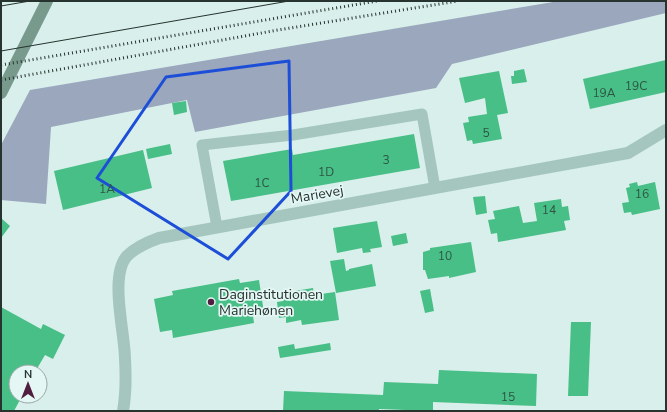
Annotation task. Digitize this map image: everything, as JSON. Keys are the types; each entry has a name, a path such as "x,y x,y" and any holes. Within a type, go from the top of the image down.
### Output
{"street":[{"path":"1,93 47,1"},
{"name":"Marievej","path":"123,411 125,358 119,292 119,274 126,257 142,245 159,238 217,227 628,153 666,130"}],"lane":[{"path":"217,227 202,145 293,134 422,114 435,188"}],"highlighted area":[{"path":"289,61 291,191 228,259 97,178 166,77"}],"shaded area":[{"path":"559,1 666,1 666,13 452,64 436,88 195,132 187,100 51,127 46,204 1,200 1,145 30,90"}],"building":[{"path":"666,60 666,92 590,109 583,79"},
{"path":"524,69 527,82 512,84 511,76 514,76 514,71"},
{"path":"499,71 508,113 497,115 502,139 473,144 472,140 467,141 463,123 469,122 468,117 487,114 485,98 465,103 459,78"},
{"path":"186,101 187,112 174,115 172,103"},
{"path":"414,134 420,168 231,201 223,161 292,149 293,155"},
{"path":"170,144 172,154 148,159 146,149"},
{"path":"143,150 152,188 63,210 54,171"},
{"path":"637,182 638,186 655,182 660,209 632,215 631,212 624,213 622,203 629,202 626,188 630,187 629,184"},
{"path":"485,196 487,213 476,215 473,197"},
{"path":"561,199 562,207 568,206 570,220 564,221 566,230 498,242 497,233 491,234 488,220 495,219 493,211 519,206 523,223 537,221 534,203"},
{"path":"1,218 10,226 1,238"},
{"path":"377,221 382,247 370,249 371,252 363,253 362,248 337,253 333,228"},
{"path":"406,233 408,243 393,246 391,236"},
{"path":"471,242 476,272 449,278 449,276 428,279 425,270 423,270 423,252 430,250 430,248"},
{"path":"344,259 346,271 372,264 376,286 336,293 330,261"},
{"path":"239,279 240,283 259,280 264,313 253,316 254,323 173,338 172,330 160,332 154,299 173,295 172,291"},
{"path":"313,288 314,295 335,292 339,320 302,325 301,320 286,323 286,317 279,318 277,302 283,301 282,293"},
{"path":"430,289 434,311 425,313 420,291"},
{"path":"1,307 41,329 43,324 65,335 53,359 45,355 40,364 8,364 8,404 18,404 14,411 1,411"},
{"path":"571,322 591,322 588,396 568,396"},
{"path":"330,343 331,350 280,358 278,347 294,344 295,349"},
{"path":"439,370 537,374 536,406 433,402 433,411 379,409 379,411 283,411 284,391 383,395 384,382 438,384"}],"tram line":[{"path":"1,6 30,1"},
{"path":"1,51 289,1"}],"railway":[{"path":"1,65 377,1"},
{"path":"1,80 278,30 458,1"}],"place":[{"name":"Daginstitutionen Mariehønen","path":"211,302"}]}
